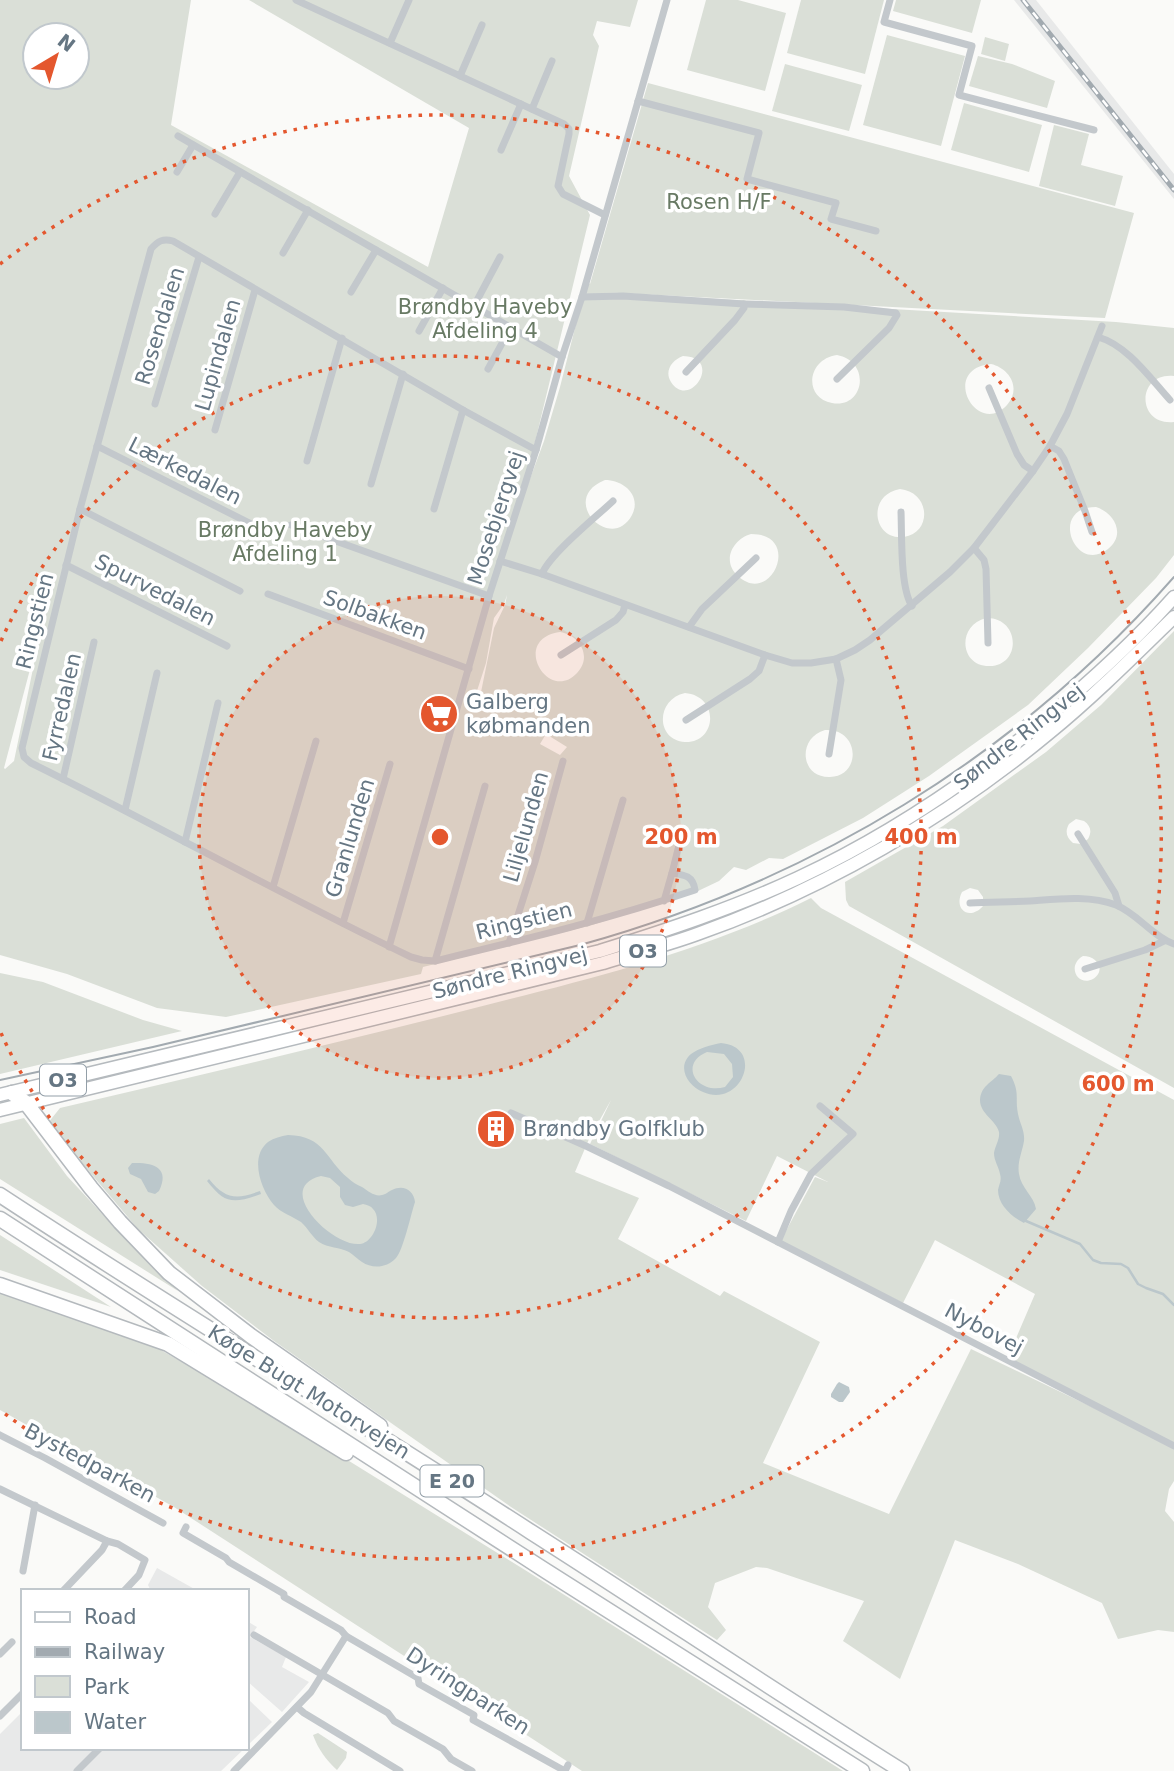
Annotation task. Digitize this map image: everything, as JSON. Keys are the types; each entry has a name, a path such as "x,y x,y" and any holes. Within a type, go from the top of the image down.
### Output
{"highway":[{"path":"6,1094 26,1103 91,1188 169,1273 251,1336 530,1531"},
{"name":"Køge Bugt Motorvejen","path":"0,1195 902,1771"},
{"name":"Køge Bugt Motorvejen","path":"0,1219 862,1771"},
{"path":"0,1285 168,1344 531,1567 546,1571"}],"main road":[{"name":"Søndre Ringvej","path":"6,1094 600,951 692,922 741,903 827,864 875,838 938,799 1002,754 1086,686 1174,597"},
{"name":"Søndre Ringvej","path":"0,1110 603,963 699,934 744,916 805,889 885,847 941,813 1049,734 1174,617"}],"street":[{"path":"296,0 564,124 569,129 569,134 558,187 563,194 605,215"},
{"path":"318,10 323,0"},
{"path":"390,43 409,0"},
{"name":"Mosebjergvej","path":"389,947 489,596 582,297 667,0"},
{"path":"890,0 884,22 972,46 959,94 1094,130"},
{"path":"460,76 482,25"},
{"path":"532,109 552,61"},
{"path":"638,101 759,133 747,179 836,203 831,219 876,230"},
{"path":"501,150 521,104"},
{"path":"178,136 562,357"},
{"path":"177,172 193,145"},
{"path":"215,214 240,172"},
{"path":"283,253 307,210"},
{"name":"Ringstien","path":"536,450 173,242 166,239 157,242 151,249 80,509 22,748 24,757 389,947 422,960 435,961 509,943 587,923 695,890 689,877 672,873"},
{"path":"351,292 376,250"},
{"name":"Rosendalen","path":"155,404 199,257"},
{"path":"474,306 500,257"},
{"path":"419,331 443,288"},
{"name":"Lupindalen","path":"215,430 255,290"},
{"path":"582,297 623,296 844,307 896,313 889,328 837,379"},
{"path":"686,372 735,320 744,304"},
{"path":"500,561 792,663 836,659 870,640 912,606 974,548 1050,446 1067,414 1102,326"},
{"path":"488,369 511,327"},
{"path":"1098,337 1120,347 1170,400"},
{"path":"307,461 342,338"},
{"path":"371,484 402,374"},
{"path":"989,388 1017,454 1024,465 1033,471"},
{"path":"434,509 464,410"},
{"name":"Lærkedalen","path":"97,446 257,527"},
{"path":"1050,446 1064,459 1092,532"},
{"path":"542,574 546,565 613,501"},
{"path":"80,509 240,591"},
{"path":"901,512 905,585 908,601 912,606"},
{"path":"291,525 489,596"},
{"path":"974,548 984,560 986,569 988,643"},
{"path":"689,627 702,608 756,558"},
{"name":"Spurvedalen","path":"66,565 227,646"},
{"name":"Solbakken","path":"268,594 469,669"},
{"path":"561,655 616,620 625,605"},
{"name":"Fyrredalen","path":"63,779 94,642"},
{"path":"685,720 750,679 759,671 765,655"},
{"path":"828,754 841,680 836,659"},
{"path":"125,810 157,673"},
{"path":"186,842 218,704"},
{"path":"273,887 316,741"},
{"name":"Liljelunden","path":"509,943 563,761"},
{"name":"Granlunden","path":"343,923 390,764"},
{"path":"435,961 485,786"},
{"path":"587,923 623,800"},
{"path":"1078,834 1115,893 1119,906"},
{"path":"664,901 681,837"},
{"path":"970,903 1087,899 1102,901 1119,906 1136,916 1164,941 1174,944"},
{"path":"1086,969 1164,941"},
{"path":"778,1242 810,1174 853,1134 820,1106"},
{"name":"Nybovej","path":"511,1113 586,1146 778,1242 1174,1446"},
{"name":"Bystedparken","path":"0,1436 163,1523"},
{"path":"0,1489 118,1544 145,1560 139,1575 126,1589"},
{"path":"23,1571 35,1505"},
{"name":"Dyringparken","path":"186,1527 183,1533 418,1678 419,1684 474,1715 473,1720 565,1771 568,1765"},
{"path":"66,1589 107,1541"},
{"path":"254,1635 388,1713 394,1721 443,1749 451,1759 471,1771"},
{"path":"234,1771 311,1692 346,1636"},
{"path":"0,1654 12,1642"},
{"path":"0,1716 21,1695"},
{"path":"298,1707 400,1771"},
{"path":"77,1771 98,1750"}],"shaded area":[{"path":"1014,0 1036,0 1174,174 1174,199"},
{"path":"157,1568 194,1589 150,1589 148,1585"},
{"path":"248,1622 257,1627 250,1637 286,1657 282,1667 309,1682 282,1712 248,1682"},
{"path":"248,1699 272,1722 248,1745"},
{"path":"21,1713 21,1750 243,1750 221,1771 0,1771 0,1734"}],"green space":[{"path":"0,0 191,0 171,125 428,267 469,128 249,0 638,0 630,27 597,21 593,35 599,46 569,176 590,215 510,533 544,441 587,281 590,284 648,83 1134,213 1105,318 600,292 1116,322 1174,328 1174,376 1162,377 1153,382 1147,390 1146,399 1147,408 1153,416 1162,421 1174,422 1174,555 1156,578 1088,648 1028,705 929,776 863,818 783,859 769,858 746,870 734,867 719,881 698,891 592,925 423,967 421,974 226,1017 157,1008 67,974 0,955","holes":["837,355 848,359 855,366 860,384 851,399 843,403 832,403 816,394 812,379 819,363","683,356 695,359 701,365 700,380 694,387 679,389 671,382 668,374 676,360","991,364 997,366 1008,374 1011,380 1011,399 996,413 985,413 975,408 968,399 965,388 967,377 976,369","605,480 624,486 635,501 632,515 623,525 612,529 593,519 587,510 586,499 592,489","900,489 917,497 924,512 920,528 904,537 886,532 878,517 882,500 889,493","1096,507 1103,510 1116,525 1113,543 1096,555 1085,553 1077,547 1072,538 1070,527 1073,517 1081,510","751,534 767,537 776,545 776,567 761,583 750,583 733,570 730,564 731,551 739,541","507,595 494,628 480,697 476,694 486,663 494,618","986,618 1005,625 1011,632 1013,641 1008,658 1000,664 990,666 980,665 972,660 966,645 970,629 976,622","43,620 14,761 4,768","560,632 567,634 582,647 582,666 566,680 555,681 539,667 537,646 545,637","685,693 704,702 710,719 703,735 696,740 685,742 675,740 668,734 663,719 669,703","825,730 837,731 845,736 853,752 848,769 840,775 830,777 820,776 813,771 806,757 810,741","546,734 567,747 560,755 540,744"]},
{"path":"706,0 738,0 786,13 765,91 687,70"},
{"path":"801,0 884,0 865,74 787,53"},
{"path":"896,0 981,0 972,33 893,11"},
{"path":"887,35 965,56 941,146 863,125"},
{"path":"985,37 1009,44 1005,61 981,54"},
{"path":"978,56 1012,64 1055,81 1047,108 969,86"},
{"path":"785,64 862,85 849,131 772,111"},
{"path":"964,103 1042,125 1029,172 951,150"},
{"path":"1054,125 1089,134 1081,165 1123,176 1115,206 1039,186"},
{"path":"1174,631 1174,1088 849,906 846,900 845,882 943,826 1046,752 1101,705","holes":["1076,819 1084,821 1090,829 1088,839 1081,844 1073,843 1067,834 1069,824","970,888 978,890 983,897 983,906 973,913 964,911 960,904 962,892","1083,956 1093,958 1100,968 1097,976 1088,981 1079,978 1075,970 1078,960"]},
{"name":"Brøndby Golfklub","path":"811,898 821,908 1174,1100 1174,1481 1169,1489 1165,1511 1174,1522 1174,1632 1158,1630 1118,1639 1102,1603 1018,1564 955,1540 900,1679 843,1641 864,1601 767,1568 756,1567 715,1583 708,1607 726,1630 717,1640 511,1507 274,1341 202,1286 138,1229 48,1123 60,1108 596,977 684,950","holes":["611,1100 590,1144 746,1221 777,1156 828,1182 815,1177 780,1242 903,1303 935,1240 1035,1294 1008,1357 1098,1410 971,1349 889,1514 763,1463 820,1342 724,1291 720,1296 618,1239 639,1198 575,1172 589,1139"]},
{"path":"0,973 43,982 143,1020 182,1031 0,1074"},
{"path":"24,1118 67,1176 178,1291 0,1179 0,1124"},
{"path":"0,1235 111,1307 0,1270"},
{"path":"0,1289 152,1345 196,1370 525,1570 843,1771 582,1771 174,1507 0,1410"},
{"path":"318,1733 347,1752 337,1770 317,1745 313,1735"}],"water":[{"path":"721,1043 735,1047 743,1055 743,1075 737,1085 728,1092 717,1095 703,1092 689,1081 684,1065 691,1054 701,1048","holes":["707,1052 724,1054 732,1064 733,1077 725,1087 706,1087 699,1083 693,1070 698,1057"]},
{"path":"999,1074 1011,1076 1014,1082 1018,1114 1024,1134 1019,1174 1036,1209 1024,1223 1010,1214 1000,1201 998,1190 1001,1176 994,1153 999,1132 985,1113 980,1100 982,1091"},
{"path":"288,1135 310,1139 340,1171 374,1194 383,1195 400,1188 410,1191 415,1202 396,1258 384,1266 370,1266 345,1250 323,1244 301,1222 274,1205 261,1182 259,1156 268,1142","holes":["321,1176 330,1178 340,1187 340,1197 345,1205 353,1207 364,1204 376,1213 375,1230 365,1243 349,1242 336,1236 312,1216 305,1204 303,1192 307,1182"]},
{"path":"132,1163 152,1165 161,1171 163,1176 159,1191 155,1194 148,1192 141,1179 130,1174 128,1168"},
{"path":"209,1179 220,1191 232,1196 244,1196 260,1191 261,1194 230,1200 213,1189 207,1181"},
{"path":"839,1382 849,1387 850,1392 843,1402 831,1397"}],"waterway":[{"path":"1026,1221 1080,1244 1093,1260 1121,1264 1128,1268 1138,1284 1163,1294 1174,1305"}],"tram line":[{"path":"0,1080 153,1047 580,945 665,918 748,886 828,848 904,804 978,756 1047,701 1113,642 1174,577"}],"railway":[{"path":"1023,0 1174,190"}],"place":[{"name":"Galberg købmanden","path":"439,714"},
{"name":"Brøndby Golfklub","path":"496,1129"}],"park label":[{"name":"Rosen H/F","path":"719,202"},
{"name":"Brøndby Haveby Afdeling 4","path":"485,319"},
{"name":"Brøndby Haveby Afdeling 1","path":"285,542"}]}
